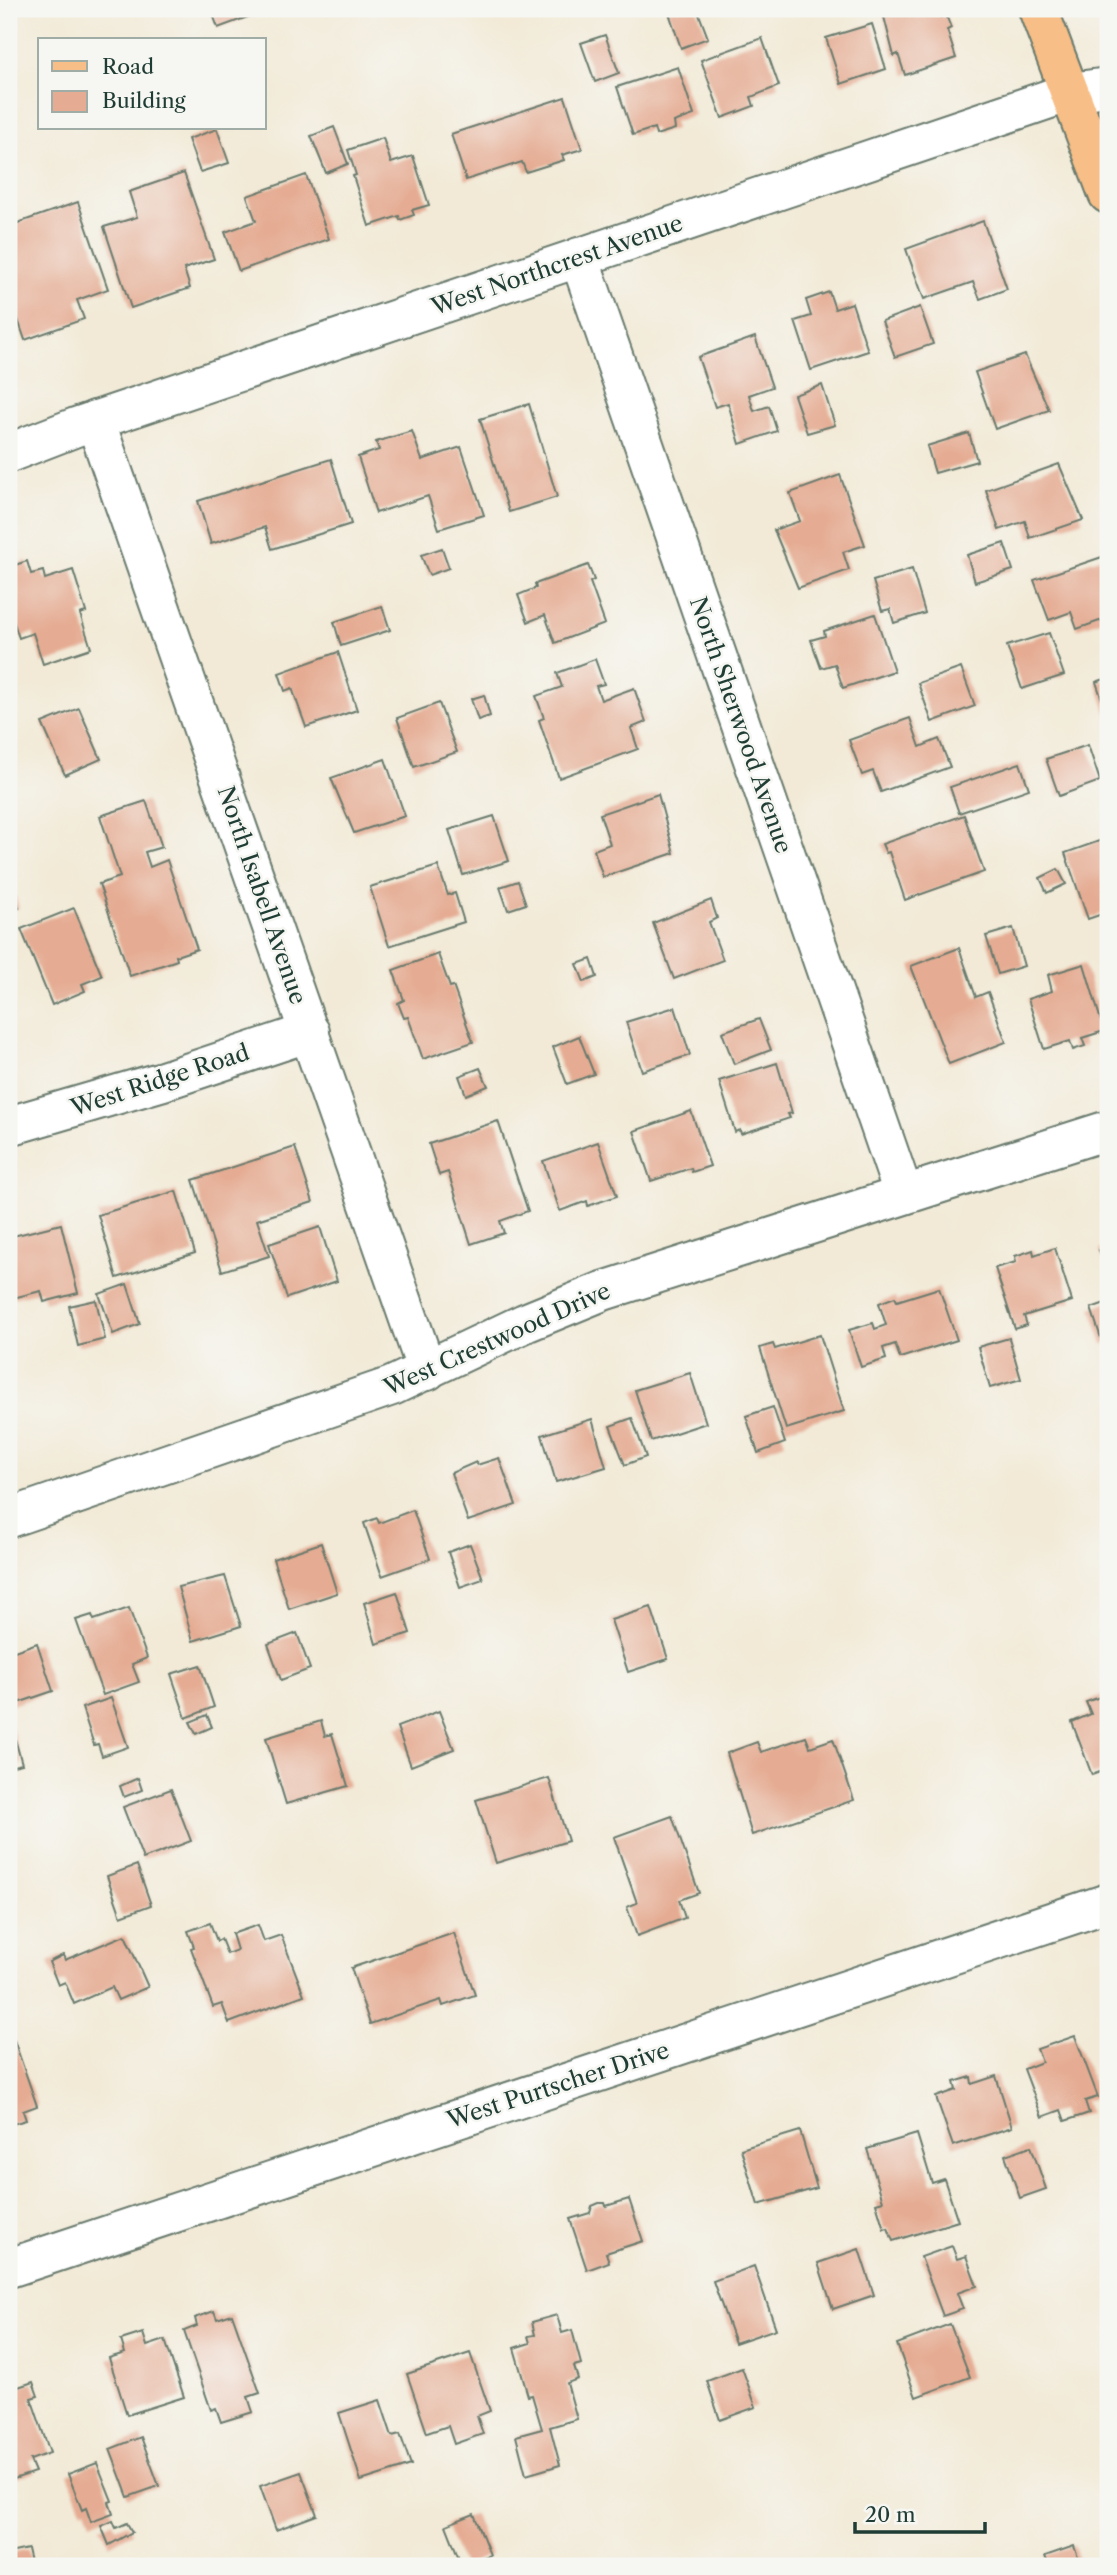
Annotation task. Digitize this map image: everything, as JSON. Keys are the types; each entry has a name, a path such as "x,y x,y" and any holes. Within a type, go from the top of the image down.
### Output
{"main road":[{"path":"1038,9 1108,194"}],"street":[{"name":"West Northcrest Avenue","path":"9,453 95,421 1070,92 1108,86"},
{"name":"North Sherwood Avenue","path":"579,257 904,1194"},
{"name":"North Isabell Avenue","path":"95,421 427,1371"},
{"name":"West Ridge Road","path":"9,1126 163,1081 310,1032"},
{"name":"West Crestwood Drive","path":"9,1518 333,1408 427,1371 525,1323 603,1290 1108,1130"},
{"name":"West Purtscher Drive","path":"9,2268 1108,1903"}],"building":[{"path":"211,9 254,9 256,14 218,28"},
{"path":"697,9 708,38 681,48 668,10"},
{"path":"882,9 939,9 941,17 946,15 951,28 947,30 956,58 905,75 898,54 894,56"},
{"path":"872,24 886,69 841,84 826,38"},
{"path":"605,35 619,73 595,82 581,43"},
{"path":"762,38 779,86 751,97 754,106 722,118 701,60"},
{"path":"678,67 694,115 674,122 675,129 656,135 654,128 633,135 617,87"},
{"path":"565,97 582,149 562,155 564,160 526,172 522,162 466,180 451,134"},
{"path":"334,127 348,164 326,173 311,136"},
{"path":"217,130 229,163 200,172 188,139"},
{"path":"383,138 391,163 413,156 429,205 412,210 414,215 400,220 399,216 369,226 353,176 356,175 348,150"},
{"path":"184,173 214,259 184,269 190,288 131,308 104,227 137,217 129,192"},
{"path":"306,175 329,239 239,271 225,232 256,221 247,196"},
{"path":"78,202 108,289 77,300 84,319 25,340 9,293 9,226"},
{"path":"983,221 1007,289 980,299 973,282 924,299 906,249"},
{"path":"829,292 835,309 852,303 868,351 811,370 795,321 811,316 806,300"},
{"path":"920,307 933,344 895,357 882,321"},
{"path":"755,337 772,387 749,395 754,411 769,406 777,431 740,444 728,403 715,407 698,357"},
{"path":"1025,355 1049,410 995,429 975,372"},
{"path":"822,385 835,425 807,433 794,395"},
{"path":"529,404 557,497 509,512 480,419"},
{"path":"412,431 422,460 461,447 484,515 439,529 428,496 376,513 358,457 379,450 376,442"},
{"path":"969,433 977,461 935,473 927,446"},
{"path":"331,459 351,524 272,549 265,527 211,544 198,501"},
{"path":"1059,464 1083,520 1030,538 1025,521 999,530 986,490"},
{"path":"840,475 865,545 843,552 849,570 798,588 774,530 800,521 790,493"},
{"path":"1004,543 1013,570 975,582 967,555"},
{"path":"442,548 449,568 429,575 421,555"},
{"path":"1108,555 1108,618 1077,629 1071,612 1049,620 1034,580"},
{"path":"27,561 31,574 43,571 45,579 73,570 86,612 80,614 91,648 43,664 33,633 19,638 9,608 9,567"},
{"path":"588,565 594,580 590,582 605,624 555,643 545,615 528,622 518,595 536,588 535,584"},
{"path":"912,569 925,613 894,623 890,609 882,611 873,581"},
{"path":"382,606 390,630 341,646 334,622"},
{"path":"875,614 894,671 843,688 835,664 821,668 811,640 825,636 824,631"},
{"path":"1049,633 1064,675 1022,689 1007,646"},
{"path":"338,652 357,710 306,727 292,688 285,691 279,673"},
{"path":"595,659 604,684 596,686 601,700 634,688 646,722 631,728 638,749 559,778 539,720 544,718 536,696 562,687 557,673"},
{"path":"961,668 975,706 932,722 918,683"},
{"path":"1108,678 1108,717 1096,682"},
{"path":"484,695 490,716 478,720 471,699"},
{"path":"439,703 457,752 414,767 397,718"},
{"path":"79,708 101,759 65,775 42,723"},
{"path":"910,718 920,747 939,739 950,767 881,792 873,771 862,775 849,740"},
{"path":"1088,745 1100,781 1059,796 1046,759"},
{"path":"385,759 405,816 354,833 331,778"},
{"path":"1020,763 1029,789 959,813 950,787"},
{"path":"658,794 674,853 603,877 594,850 610,844 600,814"},
{"path":"146,801 162,847 145,852 150,867 167,860 197,949 176,956 177,960 130,976 99,884 120,877 100,816"},
{"path":"964,815 984,872 905,900 889,852 886,853 882,844"},
{"path":"494,816 509,861 463,875 449,830"},
{"path":"1108,838 1108,912 1088,919 1065,853"},
{"path":"438,866 448,895 455,893 464,922 389,946 370,887"},
{"path":"1058,869 1066,884 1047,893 1040,878"},
{"path":"9,875 19,908 9,911"},
{"path":"518,881 526,904 508,910 500,887"},
{"path":"711,900 717,918 709,922 723,960 674,979 653,923"},
{"path":"74,908 102,976 82,984 85,991 52,1005 21,929"},
{"path":"1013,928 1024,966 998,974 986,936"},
{"path":"959,948 976,997 988,992 1006,1042 949,1064 911,966"},
{"path":"438,954 450,987 453,986 473,1042 423,1059 408,1017 404,1018 398,1003 404,1000 393,970"},
{"path":"591,959 597,977 584,982 577,964"},
{"path":"1084,964 1104,1031 1082,1038 1085,1046 1073,1050 1070,1041 1044,1049 1028,999 1052,991 1048,975"},
{"path":"675,1007 690,1055 642,1071 626,1022"},
{"path":"759,1019 771,1050 734,1064 722,1032"},
{"path":"579,1036 594,1074 567,1084 553,1047"},
{"path":"777,1063 792,1113 788,1114 790,1118 741,1134 740,1130 735,1132 719,1081"},
{"path":"480,1068 488,1086 466,1095 459,1076"},
{"path":"691,1111 710,1166 692,1172 691,1168 651,1181 634,1131"},
{"path":"498,1121 528,1211 500,1221 504,1233 471,1244 448,1172 439,1175 429,1144"},
{"path":"598,1142 617,1196 588,1206 587,1201 560,1211 543,1161"},
{"path":"295,1147 313,1202 257,1220 269,1256 222,1271 193,1180"},
{"path":"176,1191 195,1253 117,1278 98,1215"},
{"path":"61,1224 78,1293 44,1302 41,1291 9,1299 9,1237"},
{"path":"320,1227 337,1281 287,1298 269,1244"},
{"path":"1108,1247 1108,1274 1099,1250"},
{"path":"1055,1248 1072,1301 1024,1316 1027,1325 1015,1329 995,1268 1016,1262 1015,1256 1033,1250 1034,1255"},
{"path":"127,1284 140,1324 113,1334 99,1294"},
{"path":"939,1288 957,1340 900,1358 895,1344 883,1348 886,1359 861,1367 849,1330 873,1323 875,1329 886,1325 879,1303 895,1297 897,1301"},
{"path":"96,1300 105,1339 78,1346 69,1306"},
{"path":"1108,1302 1108,1343 1103,1344 1091,1308"},
{"path":"820,1335 844,1411 786,1429 760,1348 773,1344 775,1349"},
{"path":"1009,1338 1021,1379 990,1388 978,1347"},
{"path":"690,1373 706,1423 651,1441 635,1390"},
{"path":"773,1407 785,1443 758,1453 746,1416"},
{"path":"632,1418 646,1457 625,1465 610,1426"},
{"path":"592,1419 606,1467 556,1482 542,1435"},
{"path":"499,1458 516,1505 468,1521 451,1473 476,1462 477,1465"},
{"path":"413,1510 430,1559 382,1576 364,1523 377,1518 379,1523"},
{"path":"321,1543 337,1593 289,1609 273,1559"},
{"path":"470,1544 483,1579 460,1587 448,1552"},
{"path":"225,1576 241,1626 193,1641 178,1587"},
{"path":"397,1592 410,1633 376,1644 364,1603"},
{"path":"651,1607 668,1659 628,1672 611,1620"},
{"path":"129,1608 147,1658 132,1664 139,1682 103,1695 76,1620 92,1615 94,1620"},
{"path":"297,1633 310,1669 281,1680 268,1644"},
{"path":"37,1643 53,1691 9,1706 9,1653"},
{"path":"200,1665 214,1707 186,1718 171,1674"},
{"path":"1108,1694 1108,1769 1092,1775 1072,1722 1091,1714 1086,1702"},
{"path":"111,1698 128,1747 102,1756 98,1744 94,1745 82,1708"},
{"path":"439,1711 454,1749 411,1766 397,1727"},
{"path":"207,1715 212,1727 196,1734 190,1722"},
{"path":"321,1721 325,1736 332,1734 348,1786 286,1804 266,1738"},
{"path":"12,1728 22,1764 9,1767 9,1729"},
{"path":"806,1737 810,1747 833,1739 854,1800 752,1835 727,1753 757,1742 761,1752"},
{"path":"138,1778 142,1790 124,1797 120,1786"},
{"path":"549,1778 568,1841 496,1863 476,1800"},
{"path":"171,1789 191,1841 143,1859 123,1807"},
{"path":"672,1816 699,1893 679,1900 685,1918 637,1936 627,1907 637,1903 614,1837"},
{"path":"137,1865 151,1905 121,1916 107,1876"},
{"path":"210,1923 217,1941 221,1939 227,1954 237,1950 232,1934 258,1925 264,1941 281,1935 304,1995 229,2023 222,2004 213,2007 191,1948 194,1947 188,1931"},
{"path":"454,1933 475,1995 443,2006 441,2000 370,2024 351,1968"},
{"path":"125,1935 148,1987 118,2000 112,1987 74,2004 65,1982 58,1985 49,1962 63,1955 65,1960"},
{"path":"1075,2036 1098,2097 1085,2101 1089,2113 1065,2121 1061,2110 1042,2117 1024,2069 1042,2062 1037,2049"},
{"path":"14,2040 37,2106 23,2111 26,2120 9,2125 9,2042"},
{"path":"996,2076 1012,2127 953,2146 936,2097 956,2090 954,2082 971,2077 972,2084"},
{"path":"800,2131 817,2188 758,2205 741,2149"},
{"path":"917,2134 932,2183 944,2179 958,2221 893,2241 888,2228 884,2229 876,2203 883,2201 867,2149"},
{"path":"1031,2146 1046,2189 1020,2198 1005,2155"},
{"path":"629,2199 643,2241 606,2253 609,2262 587,2270 570,2219 590,2213 592,2206 599,2203 605,2203 606,2206"},
{"path":"952,2246 957,2259 966,2256 977,2286 957,2293 963,2309 943,2316 921,2257"},
{"path":"859,2249 874,2295 833,2309 818,2263"},
{"path":"754,2266 776,2329 735,2343 713,2281"},
{"path":"214,2311 217,2319 232,2314 260,2393 248,2397 253,2412 221,2422 216,2408 211,2410 184,2331 197,2326 195,2318"},
{"path":"557,2315 562,2333 572,2330 581,2364 574,2366 578,2379 567,2383 577,2419 550,2427 560,2465 526,2475 516,2436 542,2429 532,2395 528,2396 514,2348 530,2343 528,2336 535,2335 532,2322"},
{"path":"950,2324 970,2377 916,2397 897,2344"},
{"path":"143,2333 147,2346 165,2340 184,2397 127,2415 109,2358 125,2353 121,2340"},
{"path":"470,2353 490,2411 477,2416 483,2434 454,2444 448,2426 427,2433 407,2374"},
{"path":"742,2368 756,2407 720,2420 707,2381"},
{"path":"33,2382 38,2396 31,2398 50,2453 30,2460 35,2472 14,2479 9,2465 9,2390"},
{"path":"380,2400 392,2436 400,2434 411,2465 361,2481 339,2413"},
{"path":"141,2437 159,2486 128,2497 110,2449"},
{"path":"97,2463 112,2501 109,2502 113,2514 91,2522 86,2508 82,2510 68,2474"},
{"path":"301,2472 317,2515 276,2530 260,2486"},
{"path":"474,2514 490,2555 462,2566 446,2525"},
{"path":"113,2521 116,2528 127,2523 132,2532 109,2545 101,2526"},
{"path":"1074,2546 1081,2566 1049,2566 1045,2556"},
{"path":"28,2549 32,2566 9,2566 9,2553"}]}
